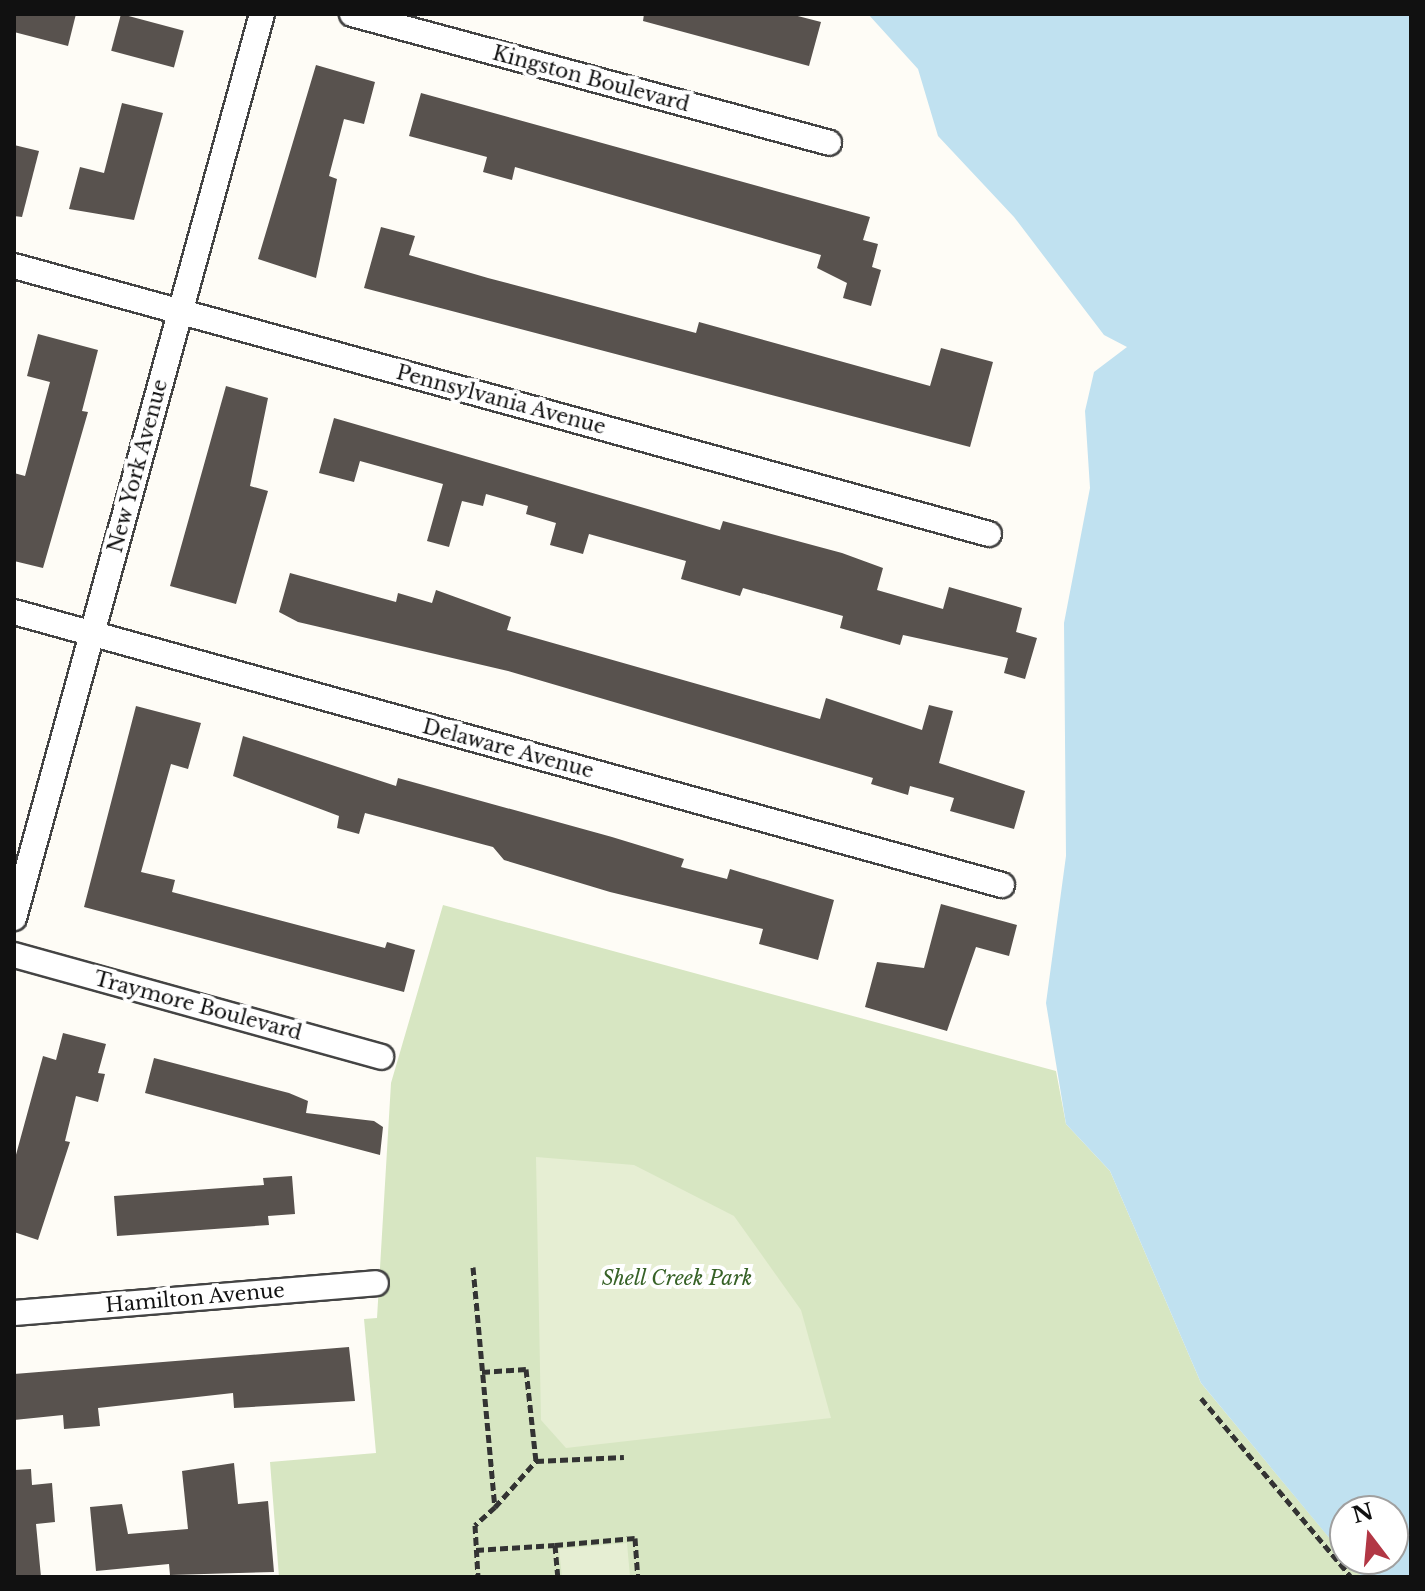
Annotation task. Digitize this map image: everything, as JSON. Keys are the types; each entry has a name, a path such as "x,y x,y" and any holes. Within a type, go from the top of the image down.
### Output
{"street":[{"name":"New York Avenue","path":"14,918 262,14"},
{"name":"Kingston Boulevard","path":"352,14 829,143"},
{"name":"Pennsylvania Avenue","path":"14,266 989,534"},
{"name":"Delaware Avenue","path":"14,612 1002,885"},
{"name":"Traymore Boulevard","path":"14,955 381,1057"},
{"name":"Hamilton Avenue","path":"14,1313 376,1283"}],"path":[{"path":"473,1267 495,1507"},
{"path":"482,1372 526,1369 536,1461"},
{"path":"1201,1398 1351,1577"},
{"path":"478,1577 475,1525 536,1461 624,1457"},
{"path":"476,1550 635,1538 638,1577"},
{"path":"555,1545 558,1577"}],"green space":[{"name":"Shell Creek Park","path":"443,905 1056,1071 1066,1124 1110,1171 1201,1383 1329,1537 1329,1575 1362,1577 279,1577 270,1462 376,1453 364,1319 377,1318 391,1083"},
{"path":"536,1157 634,1165 734,1216 801,1310 831,1418 566,1448 541,1420"},
{"path":"627,1543 630,1577 562,1577 559,1549"}],"water":[{"path":"868,14 1411,14 1411,1577 1360,1575 1409,1575 1409,1495 1329,1495 1329,1538 1201,1383 1110,1171 1066,1124 1046,1003 1066,856 1064,623 1090,488 1085,411 1094,372 1127,347 1104,335 1014,217 938,136 918,69"}],"building":[{"path":"14,14 76,14 68,46 14,32"},
{"path":"121,14 184,31 174,68 111,51"},
{"path":"644,14 790,14 821,22 809,66 643,21"},
{"path":"316,65 375,82 364,124 344,119 329,176 337,179 316,278 258,259"},
{"path":"421,93 870,217 863,240 878,244 872,267 881,270 871,306 843,298 847,283 817,268 821,255 515,167 512,180 483,172 487,157 409,136"},
{"path":"122,103 163,113 134,220 69,209 80,167 104,173"},
{"path":"14,145 39,151 22,217 14,216"},
{"path":"381,227 415,236 409,255 488,278 696,333 699,322 930,386 941,348 993,362 970,447 364,288"},
{"path":"38,334 98,350 82,411 88,412 43,568 14,561 14,473 25,476 50,382 27,376"},
{"path":"226,386 268,398 250,486 268,491 236,604 170,586"},
{"path":"334,418 720,530 723,521 842,553 883,568 877,590 943,609 949,587 1022,608 1016,632 1037,638 1025,679 1004,673 1008,658 903,635 900,645 840,628 843,616 743,588 740,596 681,579 686,561 589,534 583,554 550,545 556,523 526,514 528,506 486,494 483,506 462,501 449,547 427,541 443,484 360,461 354,482 319,473"},
{"path":"290,573 396,602 398,593 432,603 436,590 511,617 507,630 820,719 826,698 922,730 929,705 953,711 939,763 1025,791 1014,829 950,811 954,798 910,786 908,795 871,784 873,778 508,671 298,622 279,612"},
{"path":"136,706 201,723 188,769 171,764 141,872 175,880 172,892 385,948 387,942 415,950 404,992 84,907"},
{"path":"243,736 396,786 398,778 612,837 684,859 681,867 727,879 730,869 834,900 818,960 759,944 763,929 610,892 504,860 493,847 365,813 359,834 337,828 339,816 233,776"},
{"path":"941,904 1017,925 1009,956 976,947 947,1031 865,1007 877,962 924,968"},
{"path":"63,1033 106,1044 98,1073 105,1074 98,1102 76,1096 65,1141 70,1142 38,1240 14,1232 14,1162 43,1056 56,1060"},
{"path":"154,1058 289,1093 308,1101 306,1113 374,1121 383,1127 380,1155 145,1093"},
{"path":"292,1176 295,1214 268,1216 269,1225 117,1236 114,1196 264,1185 263,1178"},
{"path":"349,1347 355,1401 234,1408 233,1393 98,1408 100,1426 64,1429 63,1415 14,1420 14,1374"},
{"path":"234,1463 238,1504 268,1501 274,1572 170,1575 169,1564 96,1571 90,1507 122,1504 128,1534 188,1529 182,1471"},
{"path":"31,1469 32,1485 52,1483 55,1522 36,1524 41,1577 14,1577 14,1470"}]}
